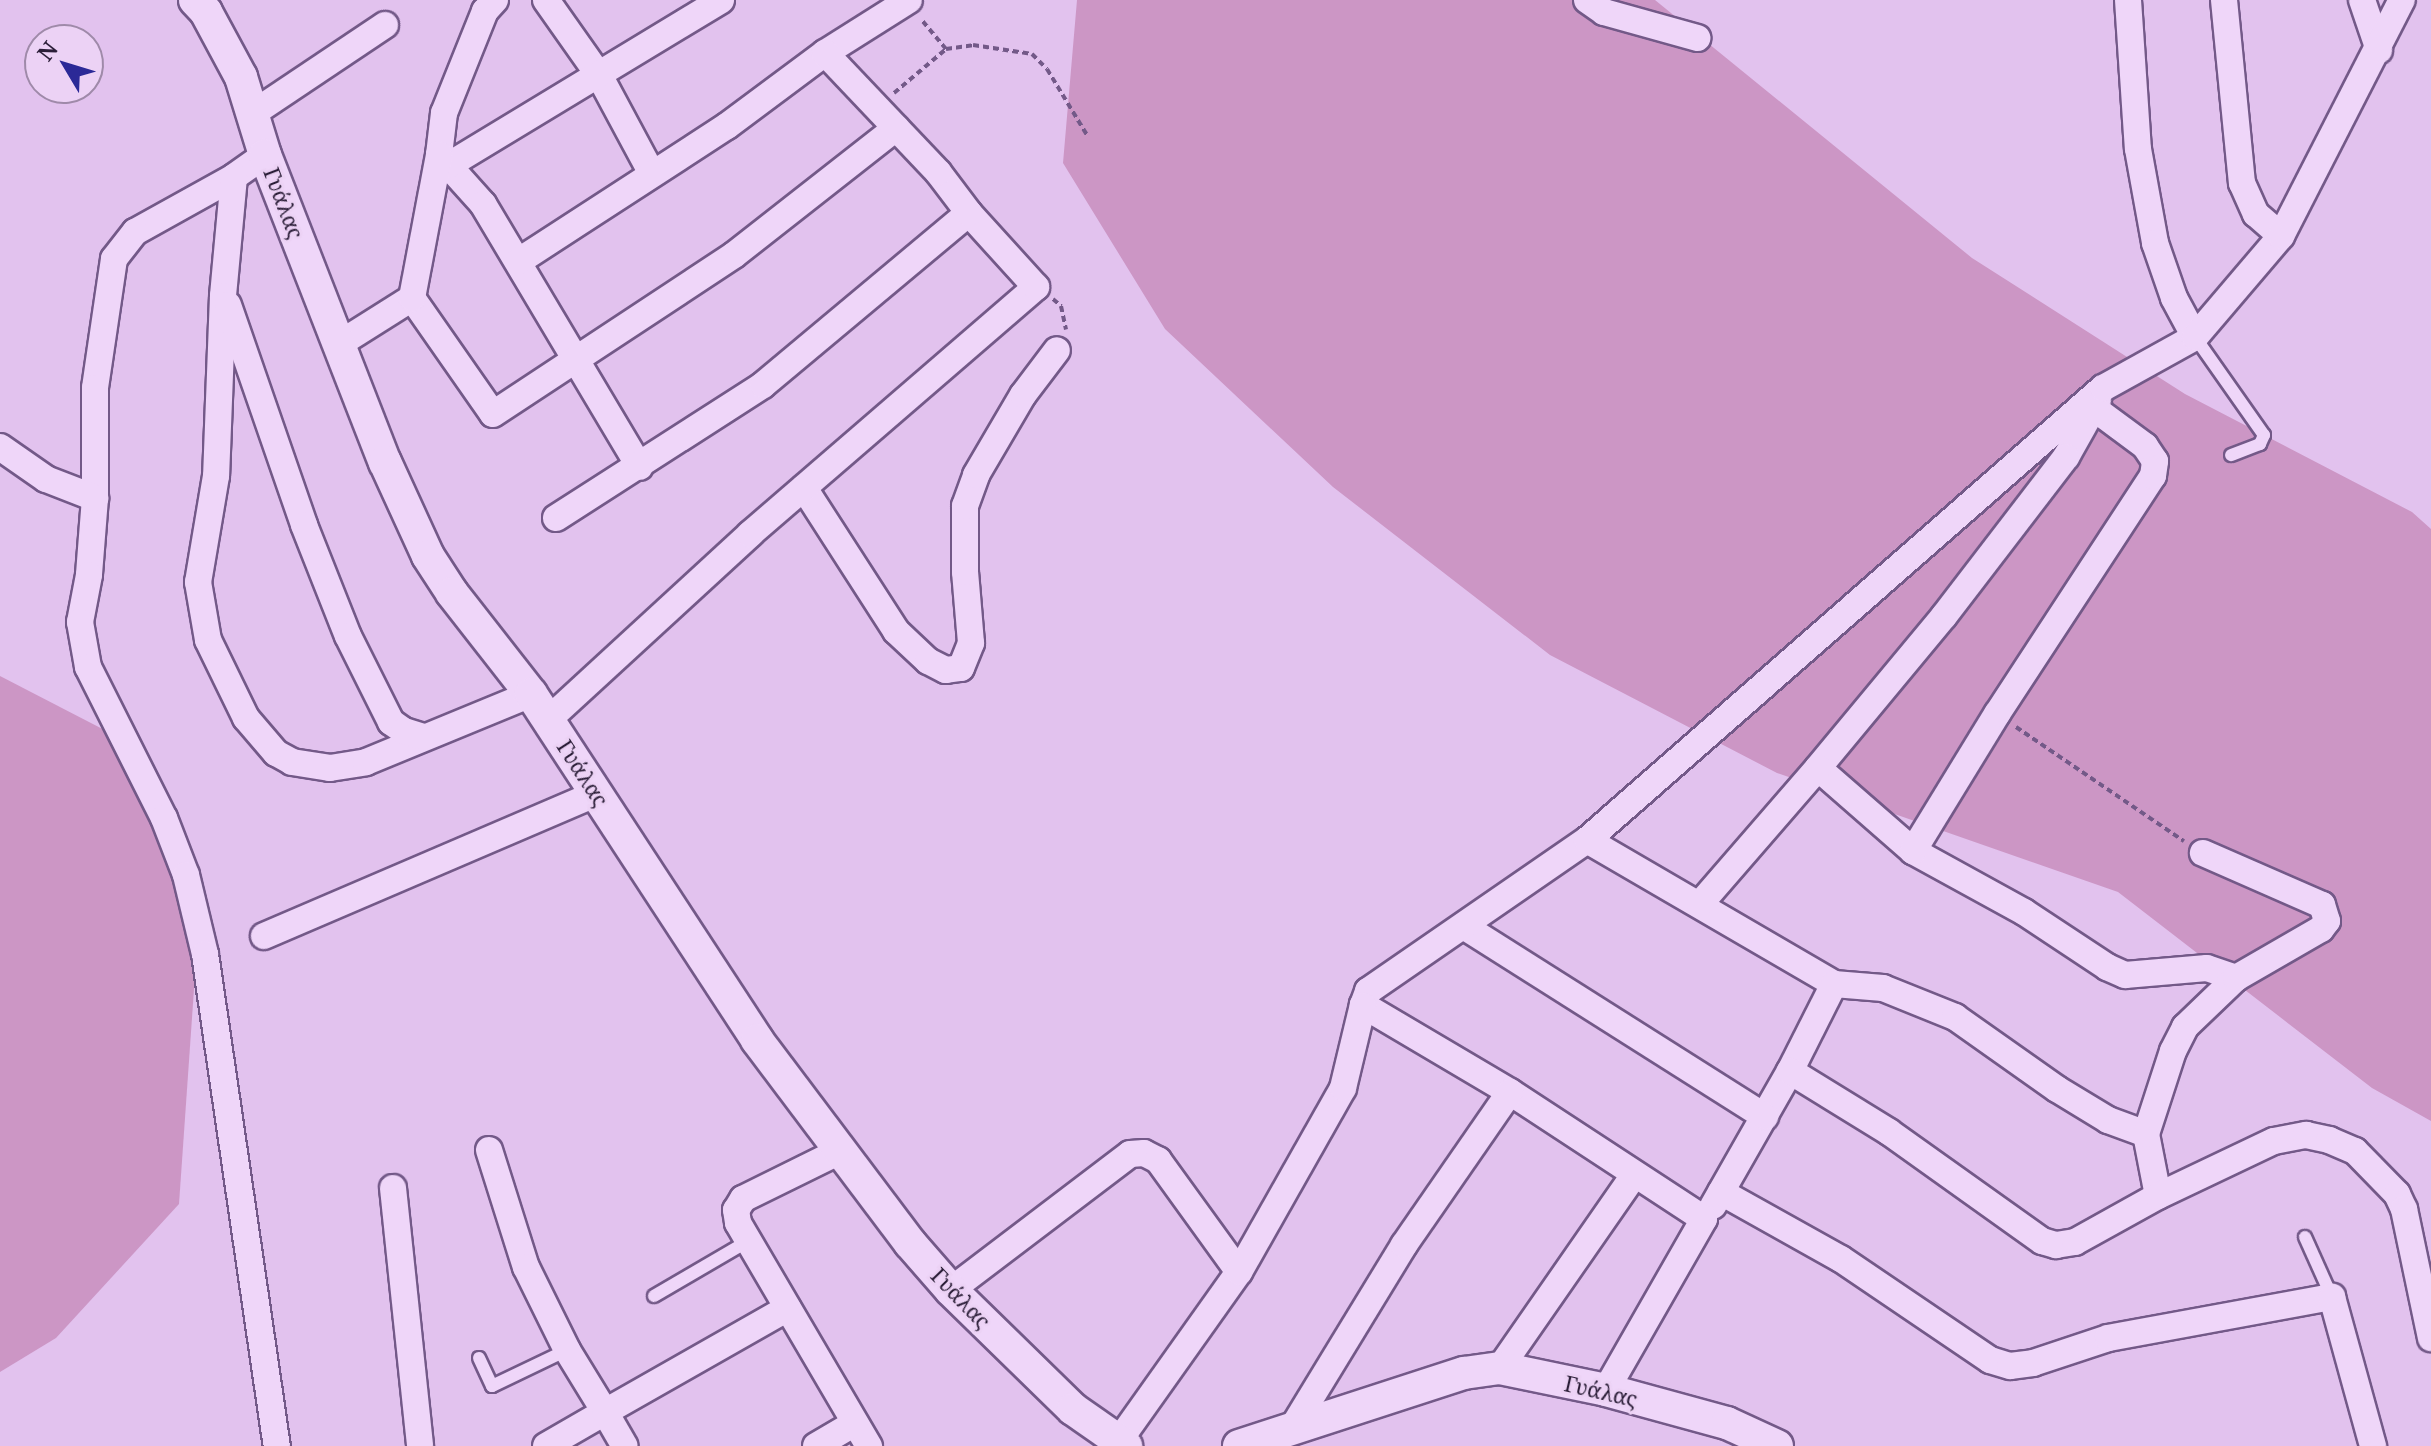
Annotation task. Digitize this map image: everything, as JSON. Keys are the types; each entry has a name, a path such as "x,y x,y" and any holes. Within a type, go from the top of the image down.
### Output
{"street":[{"name":"Γυάλας","path":"195,0 206,12 241,77 265,155 385,462 428,556 452,593 539,707 757,1040 838,1152 951,1290 1073,1409 1122,1444"},
{"path":"339,344 412,298 444,160 444,113 485,11 495,0"},
{"path":"546,0 599,75 652,174"},
{"path":"444,160 599,75 721,0"},
{"path":"1587,0 1604,12 1697,38"},
{"path":"2128,0 2138,149 2155,243 2174,298 2195,337"},
{"path":"2224,0 2242,183 2256,214 2281,236"},
{"path":"2362,0 2379,50"},
{"path":"1122,1444 1239,1272 1343,1088 1368,991 1587,840 2099,398 2195,337 2281,236 2402,0"},
{"path":"519,261 727,126 825,53 906,2"},
{"path":"252,114 385,25"},
{"path":"234,177 223,296 216,476 198,582 208,640 246,718 276,753 292,762 330,768 366,762 424,737 539,707 804,488 1036,287 969,213 938,172 825,53"},
{"path":"412,298 493,414 734,255 896,128"},
{"path":"265,155 234,177 135,232 114,259 95,388 95,498 89,575 80,622 88,667 164,818 193,902 205,954 277,1446"},
{"path":"444,160 483,204 640,467"},
{"path":"556,518 640,467 763,385 969,213"},
{"path":"223,296 233,313 308,538 348,636 391,722 404,731 424,737"},
{"path":"804,488 896,631 928,661 946,670 961,668 971,643 965,572 965,506 976,475 1015,408 1057,350"},
{"path":"1913,851 1997,714 2153,476 2155,461 2145,446 2099,398"},
{"path":"1700,904 1944,616 2066,457 2099,398"},
{"path":"0,447 46,479 95,498"},
{"path":"1818,768 1913,851 2024,912 2107,967 2125,975 2207,968 2236,978"},
{"path":"264,936 596,794"},
{"path":"1587,840 1834,984 1883,988 1955,1017 2057,1089 2108,1120 2146,1134"},
{"path":"2158,1196 2146,1134 2173,1051 2185,1027 2236,978 2321,929 2327,921 2322,905 2203,853"},
{"path":"1465,927 1765,1117"},
{"path":"1606,1390 1765,1117 1834,984"},
{"path":"1363,1005 1510,1092 1704,1219"},
{"path":"1790,1071 1889,1132 2042,1241 2056,1245 2075,1242 2158,1196 2274,1141 2306,1135 2355,1151 2397,1194 2404,1209 2431,1338"},
{"path":"1293,1427 1404,1245 1510,1092"},
{"path":"489,1150 526,1267 567,1350 625,1446"},
{"path":"838,1152 743,1199 736,1210 738,1223 748,1241 869,1446"},
{"path":"951,1290 1130,1154 1144,1153 1158,1160 1239,1272"},
{"path":"1500,1368 1634,1175"},
{"path":"393,1188 420,1446"},
{"path":"1721,1192 1841,1259 1990,1360 2010,1366 2033,1363 2137,1332 2229,1319 2332,1297 2373,1446"},
{"path":"546,1446 788,1308"},
{"name":"Γυάλας","path":"1248,1445 1293,1427 1464,1373 1500,1368 1606,1390 1727,1423 1777,1446"},
{"path":"816,1446 855,1423"}],"lane":[{"path":"2195,337 2263,428 2260,444 2231,455"},
{"path":"2305,1237 2332,1297"},
{"path":"654,1296 748,1241"},
{"path":"479,1358 492,1386 567,1350"}],"path":[{"path":"906,2 946,49"},
{"path":"877,108 946,49 973,45 1032,54 1047,69 1087,135"},
{"path":"1036,287 1061,306 1067,327 1057,350"},
{"path":"1997,714 2203,853"}],"shaded area":[{"path":"1077,0 1655,0 1972,258 2185,394 2412,512 2431,529 2431,1121 2372,1088 2118,892 1777,773 1550,655 1333,487 1165,329 1063,163"},
{"path":"0,676 118,737 198,932 179,1204 56,1338 0,1372"}]}
